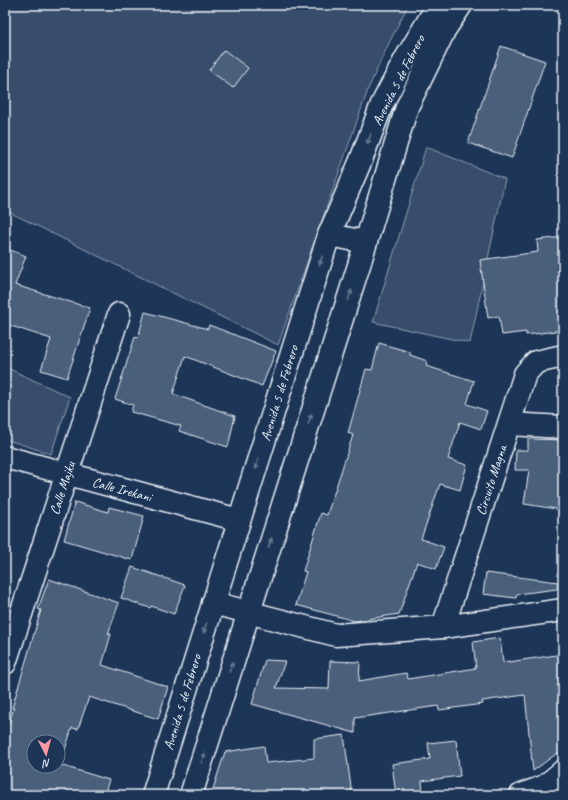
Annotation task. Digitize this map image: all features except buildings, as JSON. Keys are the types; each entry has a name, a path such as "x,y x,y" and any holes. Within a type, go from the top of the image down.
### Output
{"street":[{"name":"Avenida 5 de Febrero","path":"153,795 329,235 361,160 382,104 405,60 438,5"},
{"name":"Avenida 5 de Febrero","path":"191,795 366,242 407,106 445,29 461,5"},
{"path":"329,235 366,242"},
{"name":"Calle Majku","path":"5,663 119,314"},
{"name":"Circuito Magna","path":"443,627 525,374 536,362 563,356"},
{"path":"509,424 563,427"},
{"name":"Calle Irekani","path":"5,457 240,520"},
{"path":"213,603 336,635 443,627 563,610"},
{"path":"521,795 545,786 563,771"}],"shaded area":[{"path":"5,5 408,5 369,87 278,345 5,210"},
{"path":"426,147 505,179 470,343 373,322"},
{"path":"5,367 70,397 51,454 5,439"}]}
